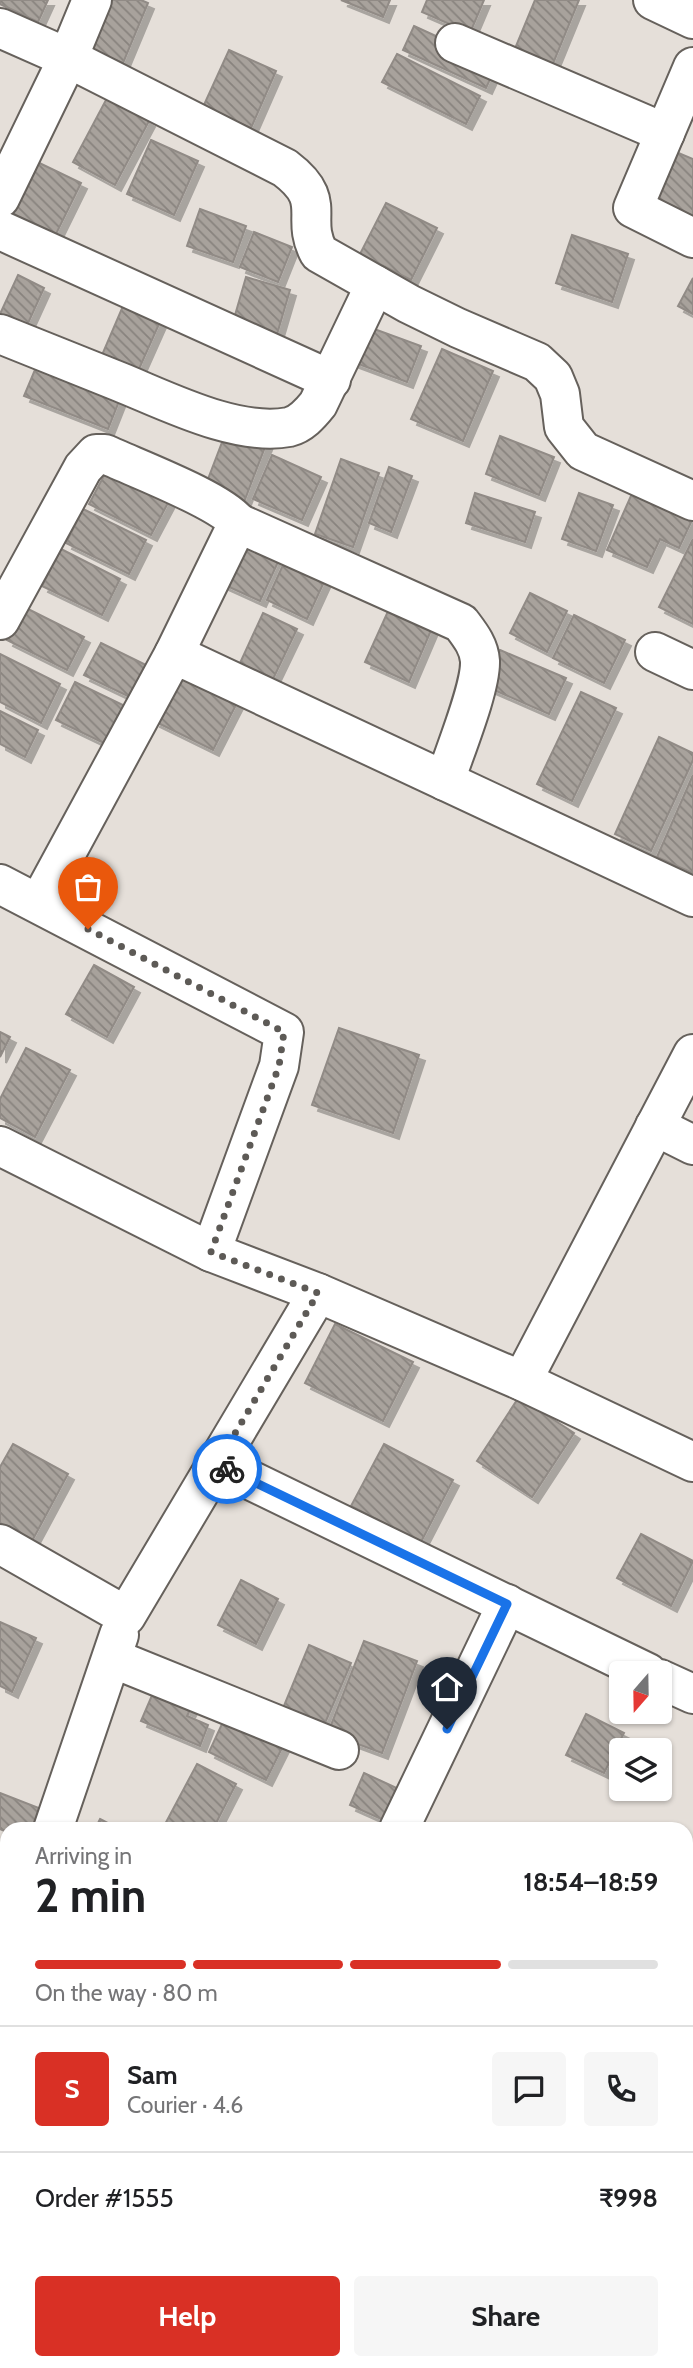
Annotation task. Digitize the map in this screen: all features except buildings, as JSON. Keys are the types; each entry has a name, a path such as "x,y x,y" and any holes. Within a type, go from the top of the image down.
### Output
{"street":[{"path":"0,198 68,58 92,0"},
{"path":"653,0 693,19"},
{"path":"0,28 68,58 285,168 302,180 311,195 311,239 319,253 458,328 537,362 553,377 560,394 564,427 583,451 692,498"},
{"path":"455,43 665,133"},
{"path":"693,66 633,208 693,238"},
{"path":"0,229 331,380"},
{"path":"0,334 185,408 225,421 259,428 290,426 305,419 318,404 375,285"},
{"path":"0,620 83,468 96,454 105,454 201,498 232,515 238,523 461,623 475,641 480,662 477,682 445,781"},
{"path":"38,903 174,654 238,523"},
{"path":"655,652 693,670"},
{"path":"174,654 693,897"},
{"path":"0,884 284,1032 279,1066 211,1252"},
{"path":"522,1381 693,1054"},
{"path":"655,1126 693,1145"},
{"path":"0,1146 211,1252 318,1293 522,1381 693,1462"},
{"path":"55,1822 126,1616 318,1293"},
{"path":"217,1464 623,1661"},
{"path":"0,1544 126,1616"},
{"path":"402,1822 507,1604"},
{"path":"112,1658 339,1750"},
{"path":"672,1684 693,1694"}],"way so far":[{"path":"88,929 284,1032 279,1066 211,1252 318,1293 217,1464 227,1469"}],"route":[{"path":"227,1469 507,1604 447,1729"}]}
